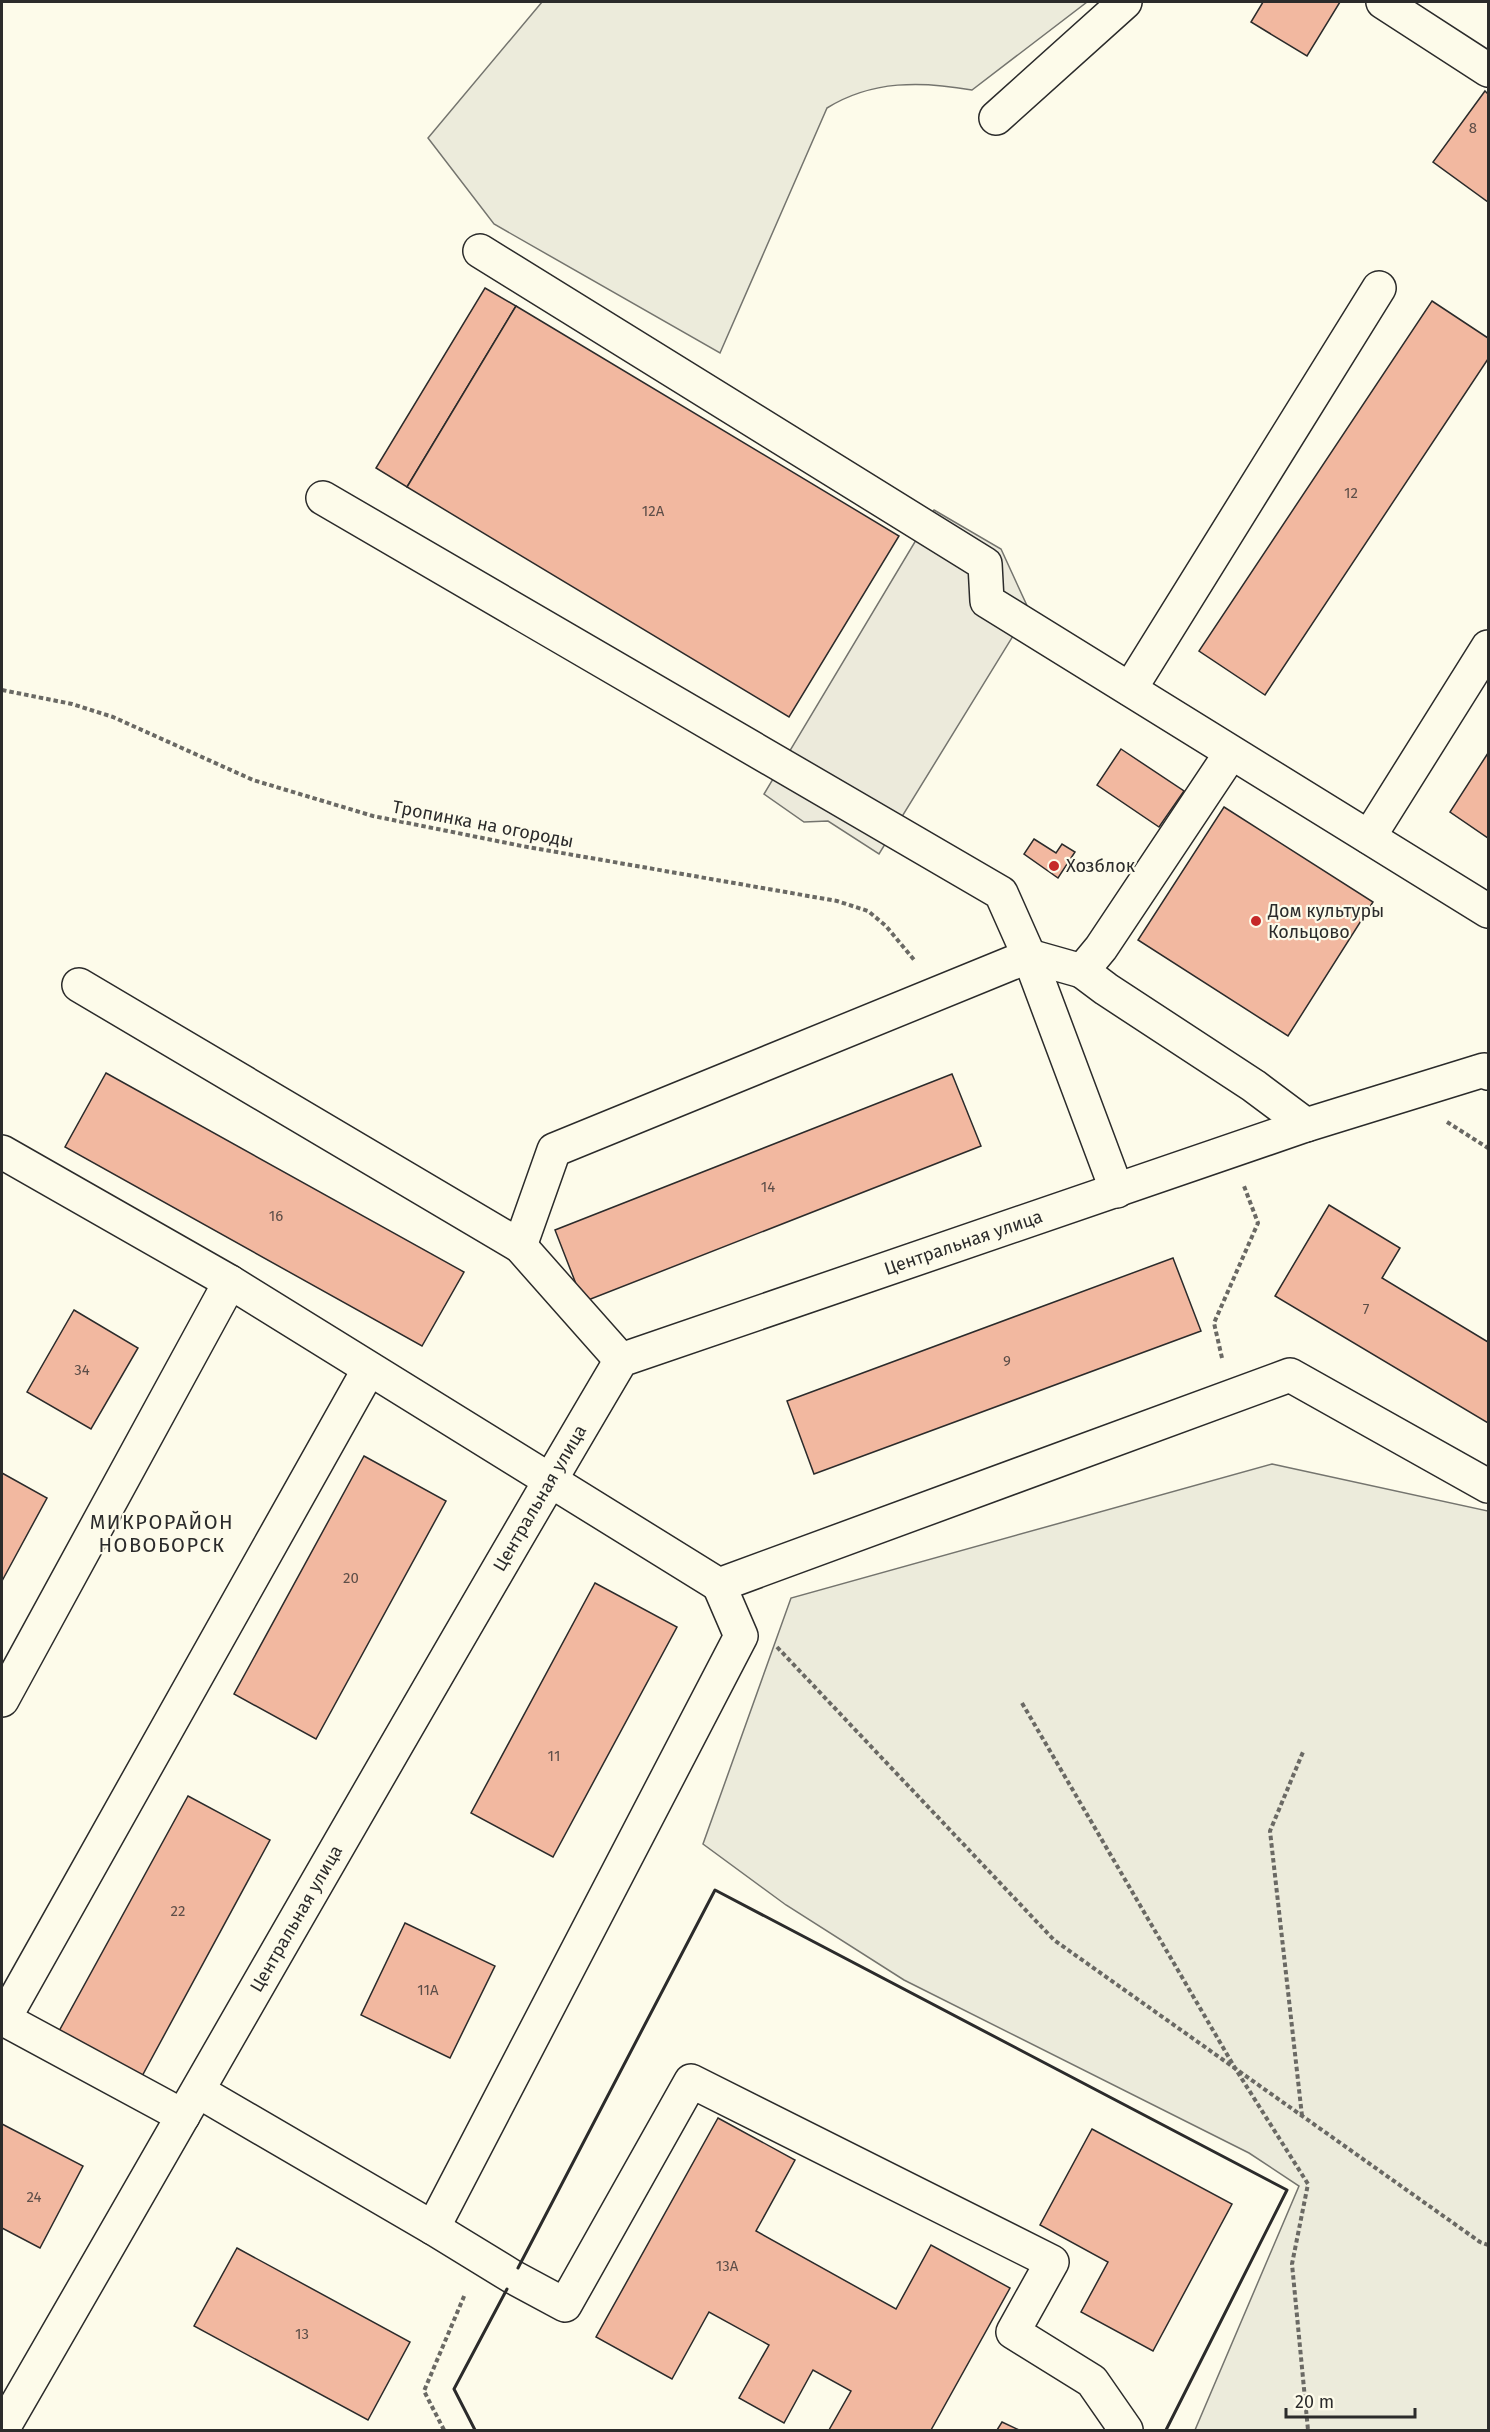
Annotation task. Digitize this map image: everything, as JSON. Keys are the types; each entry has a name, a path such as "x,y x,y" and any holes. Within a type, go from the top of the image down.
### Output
{"street":[{"path":"996,118 1125,2"},
{"path":"1383,2 1426,16 1488,70"},
{"path":"480,251 986,564 987,601 1488,911"},
{"path":"1130,688 1379,288"},
{"path":"322,498 1001,893 1029,956 1117,1191"},
{"path":"1369,837 1488,647"},
{"path":"1083,971 1101,948 1231,753"},
{"path":"520,1246 554,1150 1029,956 1083,971 1106,989 1254,1086 1306,1125"},
{"path":"79,985 520,1246 621,1360"},
{"name":"Центральная улица","path":"2,2430 300,1910 621,1360 1306,1125 1487,1068"},
{"path":"2,1152 230,1282 719,1585 741,1636 433,2228"},
{"path":"2,1701 230,1282"},
{"path":"369,1369 3,2019 191,2103 433,2228 513,2277 565,2305 691,2081 1052,2262 1013,2331 1092,2381 1126,2430"},
{"path":"719,1585 1290,1375 1488,1486"}],"path":[{"name":"Тропинка на огороды","path":"2,690 72,704 113,717 253,780 373,816 556,852 837,900 868,911 886,926 912,956 935,994"},
{"path":"1231,1396 1214,1323 1258,1223 1241,1180"},
{"path":"776,1646 1054,1940 1480,2242 1488,2245"},
{"path":"1022,1703 1235,2068 1308,2184 1292,2264 1308,2430"},
{"path":"1302,2116 1270,1831 1304,1752"},
{"path":"444,2430 424,2391 465,2294 460,2284"}],"shaded area":[{"path":"542,2 1087,2 972,90 935,85 898,85 862,92 827,108 720,353 494,224 428,138"},
{"path":"934,510 1001,549 1029,610 879,854 828,821 804,822 764,794"},
{"path":"1272,1464 1488,1511 1488,2430 1195,2430 1299,2186 1249,2153 904,1980 786,1905 703,1844 791,1598"}],"building":[{"path":"1263,2 1340,2 1307,56 1251,22"},
{"path":"1485,91 1488,94 1488,202 1433,162"},
{"path":"485,288 516,306 407,487 376,468"},
{"path":"1432,301 1488,338 1488,359 1265,695 1199,651"},
{"path":"516,306 899,536 789,717 407,487"},
{"path":"1121,749 1184,791 1159,827 1097,785"},
{"path":"1488,753 1488,838 1450,812"},
{"name":"Дом культуры Кольцово","path":"1224,807 1373,902 1288,1036 1138,940"},
{"name":"Хозблок","path":"1034,839 1056,853 1062,844 1075,852 1058,878 1024,854"},
{"path":"106,1073 464,1272 422,1346 65,1147"},
{"path":"952,1074 981,1146 583,1302 555,1230"},
{"path":"1329,1205 1400,1248 1382,1278 1488,1342 1488,1423 1275,1296"},
{"path":"1173,1258 1201,1331 814,1474 787,1401"},
{"path":"74,1310 138,1348 91,1429 27,1392"},
{"path":"364,1456 446,1501 316,1739 234,1694"},
{"path":"2,1473 47,1498 2,1581"},
{"path":"595,1583 677,1627 553,1857 471,1813"},
{"path":"188,1796 270,1840 141,2078 58,2033"},
{"path":"405,1923 495,1966 450,2058 361,2015"},
{"path":"718,2118 795,2160 756,2231 896,2309 931,2245 1010,2288 931,2430 829,2430 851,2391 813,2370 784,2423 739,2398 769,2345 709,2312 672,2379 596,2337"},
{"path":"2,2124 83,2166 40,2248 2,2228"},
{"path":"1092,2129 1232,2204 1153,2351 1081,2312 1108,2262 1040,2225"},
{"path":"237,2248 410,2342 368,2420 194,2326"},
{"path":"1002,2422 1019,2430 997,2430"}],"wall":[{"path":"518,2268 715,1890 1287,2190 1166,2430"},
{"path":"475,2430 454,2389 507,2289"}],"place":[{"name":"Хозблок","path":"1054,866"},
{"name":"Дом культуры Кольцово","path":"1256,921"}],"district":[{"name":"МИКРОРАЙОН НОВОБОРСК","path":"162,1534"}]}
